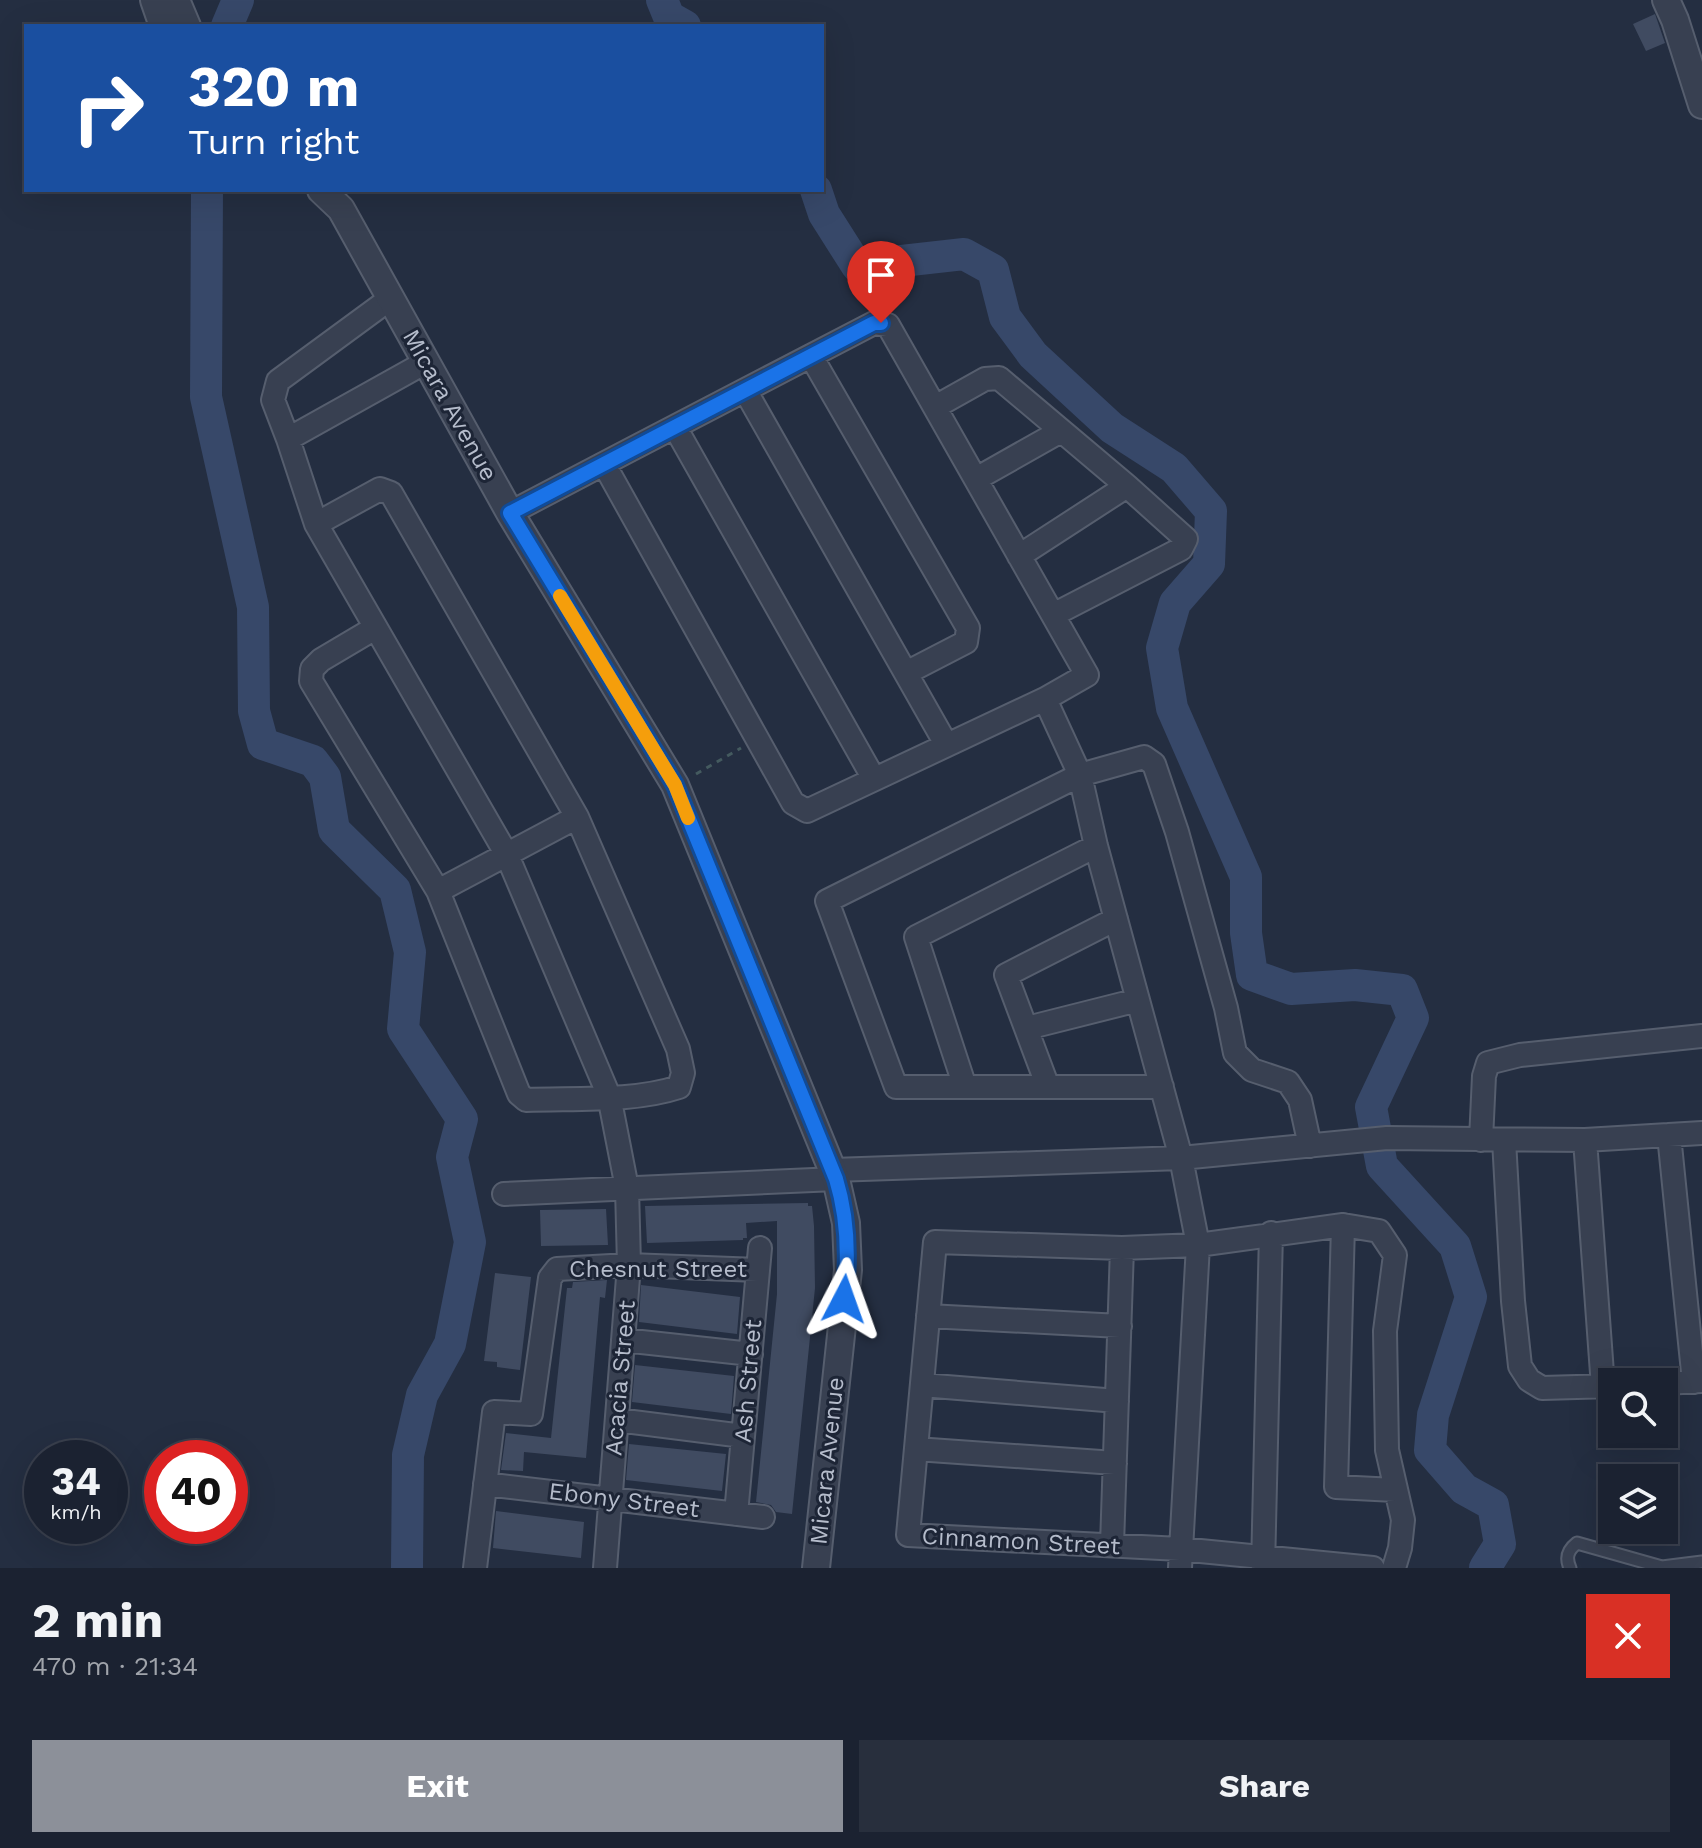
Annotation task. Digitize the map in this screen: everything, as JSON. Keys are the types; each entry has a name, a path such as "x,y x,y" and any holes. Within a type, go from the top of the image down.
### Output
{"street":[{"path":"154,0 162,24"},
{"path":"176,0 186,24"},
{"path":"1666,0 1702,105"},
{"name":"Micara Avenue","path":"323,192 341,209 510,513 675,785 834,1174 846,1223 848,1270 816,1568"},
{"name":"Acacia Street","path":"391,298 278,381 273,400 316,524 507,855 609,1096 627,1188 629,1265 605,1568"},
{"path":"510,513 874,323 888,325 1087,675 1045,699 807,811 801,809 793,803 604,464"},
{"path":"811,356 968,628 966,642 906,673"},
{"path":"288,439 426,362"},
{"path":"935,407 985,379 999,378 1186,539 1181,549 1053,615"},
{"path":"745,390 946,744"},
{"path":"675,427 874,779"},
{"path":"976,479 1061,431"},
{"path":"1019,556 1127,486"},
{"path":"316,524 380,489 391,493 577,817 678,1049 683,1073 679,1087 664,1092 526,1100 519,1094 438,891 311,681 312,669 321,660 375,628"},
{"path":"1045,699 1080,775 1096,846 1181,1158 1198,1245 1180,1558"},
{"path":"1162,1087 896,1087 827,901 1080,775 1144,757 1154,764 1181,846 1226,1008 1235,1053 1252,1070 1288,1082 1300,1100 1310,1146"},
{"path":"438,891 577,817"},
{"path":"965,1087 916,937 1096,846"},
{"path":"1048,1087 1006,975 1116,919"},
{"path":"1027,1028 1138,1000"},
{"path":"1598,1387 1542,1388 1529,1380 1520,1366 1484,1076 1488,1063 1520,1055 1702,1036"},
{"path":"504,1194 834,1174 1181,1158 1378,1139 1585,1140 1702,1133"},
{"path":"1669,1135 1698,1381 1678,1382"},
{"path":"1585,1140 1606,1368"},
{"path":"1343,1225 1336,1487 1395,1490"},
{"path":"1115,1463 916,1449 935,1242 1122,1248 1198,1245 1343,1225 1379,1231 1395,1255 1385,1331 1387,1450 1403,1520 1394,1568"},
{"path":"1263,1562 1271,1233"},
{"path":"1112,1545 1122,1248"},
{"name":"Chesnut Street","path":"485,1484 494,1412 531,1414 550,1278 557,1269 759,1259"},
{"name":"Ash Street","path":"736,1514 759,1259"},
{"path":"928,1316 1120,1326"},
{"path":"623,1340 751,1354"},
{"path":"922,1385 1117,1401"},
{"path":"617,1420 743,1436"},
{"name":"Cinnamon Street","path":"916,1449 908,1535 1112,1545 1180,1558 1373,1568"},
{"path":"479,1567 485,1484"},
{"name":"Ebony Street","path":"485,1484 763,1517"}],"lane":[{"path":"1570,1568 1567,1561 1569,1549 1577,1543 1662,1567 1702,1562"}],"path":[{"path":"675,785 757,739"}],"building":[{"path":"1655,14 1665,43 1646,51 1633,24"},
{"path":"808,1203 812,1206 814,1226 815,1288 792,1514 776,1512 771,1505 756,1502 777,1294 777,1221 746,1223 747,1238 743,1240 647,1243 645,1206"},
{"path":"606,1209 608,1245 541,1246 540,1210"},
{"path":"495,1273 531,1277 520,1370 497,1367 497,1362 484,1361"},
{"path":"607,1280 605,1298 600,1297 586,1458 524,1452 523,1471 501,1470 506,1433 551,1438 567,1288 572,1288 573,1282"},
{"path":"641,1285 740,1297 737,1334 639,1322"},
{"path":"635,1365 734,1376 731,1414 632,1402"},
{"path":"629,1444 726,1454 722,1491 626,1480"},
{"path":"496,1511 584,1522 581,1558 493,1548"}],"waterway":[{"path":"228,24 238,0"},
{"path":"662,0 669,17 681,24"},
{"path":"207,192 206,397 253,607 254,711 263,744 313,761 325,777 334,830 395,890 410,952 403,1029 462,1119 452,1157 470,1242 450,1344 422,1395 408,1455 407,1568"},
{"path":"817,192 824,214 857,266 964,254 993,270 1005,317 1033,355 1112,428 1174,468 1211,511 1209,564 1175,603 1162,648 1172,708 1246,877 1246,933 1252,975 1291,989 1355,985 1402,990 1413,1018 1371,1107 1382,1166 1455,1246 1471,1297 1433,1415 1430,1450 1464,1489 1493,1505 1500,1544 1485,1568"}],"slow traffic":[{"path":"560,596 675,785 688,818"}],"route":[{"path":"844,1299 848,1270 846,1223 836,1179 675,785 510,513 874,323 881,323"}]}
